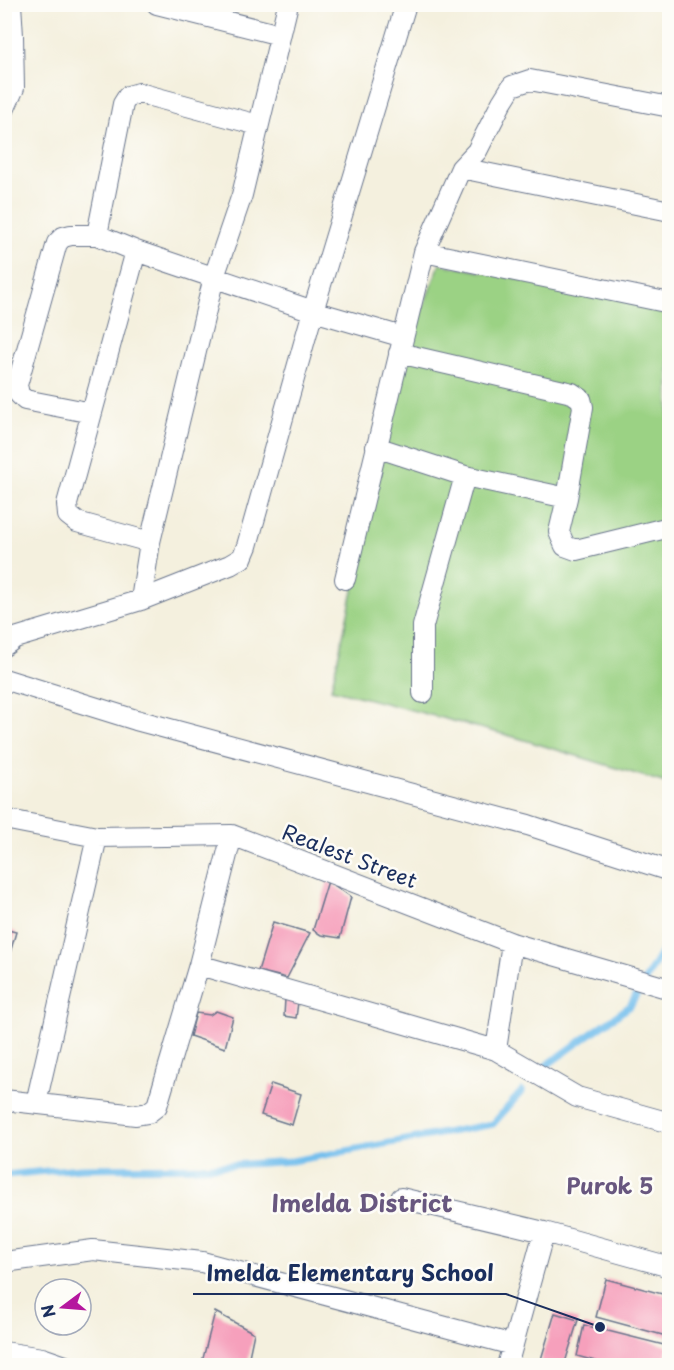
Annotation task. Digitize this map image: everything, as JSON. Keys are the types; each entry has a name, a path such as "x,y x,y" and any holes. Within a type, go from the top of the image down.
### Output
{"street":[{"path":"4,110 14,88 9,34 11,4"},
{"path":"157,4 279,35"},
{"path":"141,600 150,542 214,277 242,195 288,4"},
{"path":"4,646 15,638 141,600 230,565 242,558 313,311 406,4"},
{"path":"345,579 424,252 461,168 477,151 512,86 530,80 669,107"},
{"path":"97,235 123,104 128,96 139,93 258,125"},
{"path":"461,168 669,211"},
{"path":"92,413 25,400 19,394 18,385 57,243 63,237 71,235 97,235 136,251 313,311 401,345 572,393 581,399 583,407 559,532 565,546 576,550 668,523"},
{"path":"136,251 67,504 68,515 77,522 150,542"},
{"path":"424,252 669,303"},
{"path":"376,447 465,476 567,498"},
{"path":"423,693 423,626 465,476"},
{"path":"4,679 136,720 528,825 669,871"},
{"name":"Realest Street","path":"4,819 97,837 232,835 512,943 669,989"},
{"path":"4,1100 136,1115 148,1113 157,1106 199,965 232,835"},
{"path":"36,1103 97,837"},
{"path":"496,1050 512,943"},
{"path":"199,965 496,1050 578,1097 669,1123"},
{"path":"401,1198 544,1232 669,1267"},
{"path":"507,1365 544,1232"},
{"path":"4,1262 93,1250 202,1262 513,1345"},
{"path":"4,1352 42,1358 65,1365"}],"green space":[{"path":"440,264 669,307 669,784 518,738 331,689 409,342"}],"building":[{"path":"328,881 351,897 340,938 321,935 313,930"},
{"path":"273,922 310,933 287,978 258,971"},
{"path":"4,929 16,932 10,953 4,951"},
{"path":"285,999 298,1002 296,1018 284,1016"},
{"path":"216,1011 233,1017 225,1048 190,1036 196,1013 210,1015"},
{"path":"271,1084 301,1094 292,1125 261,1115"},
{"path":"606,1279 670,1296 670,1337 596,1317"},
{"path":"215,1312 254,1333 247,1366 201,1366"},
{"path":"555,1313 578,1320 564,1366 539,1366"},
{"path":"584,1325 668,1346 663,1366 613,1366 577,1356"}],"waterway":[{"path":"540,1070 630,1006 670,938"},
{"path":"4,1175 81,1168 201,1167 292,1161 493,1124 522,1091"}],"place":[{"name":"Imelda Elementary School","path":"600,1327"}],"district":[{"name":"Purok 5","path":"610,1184"},
{"name":"Imelda District","path":"362,1202"}]}
